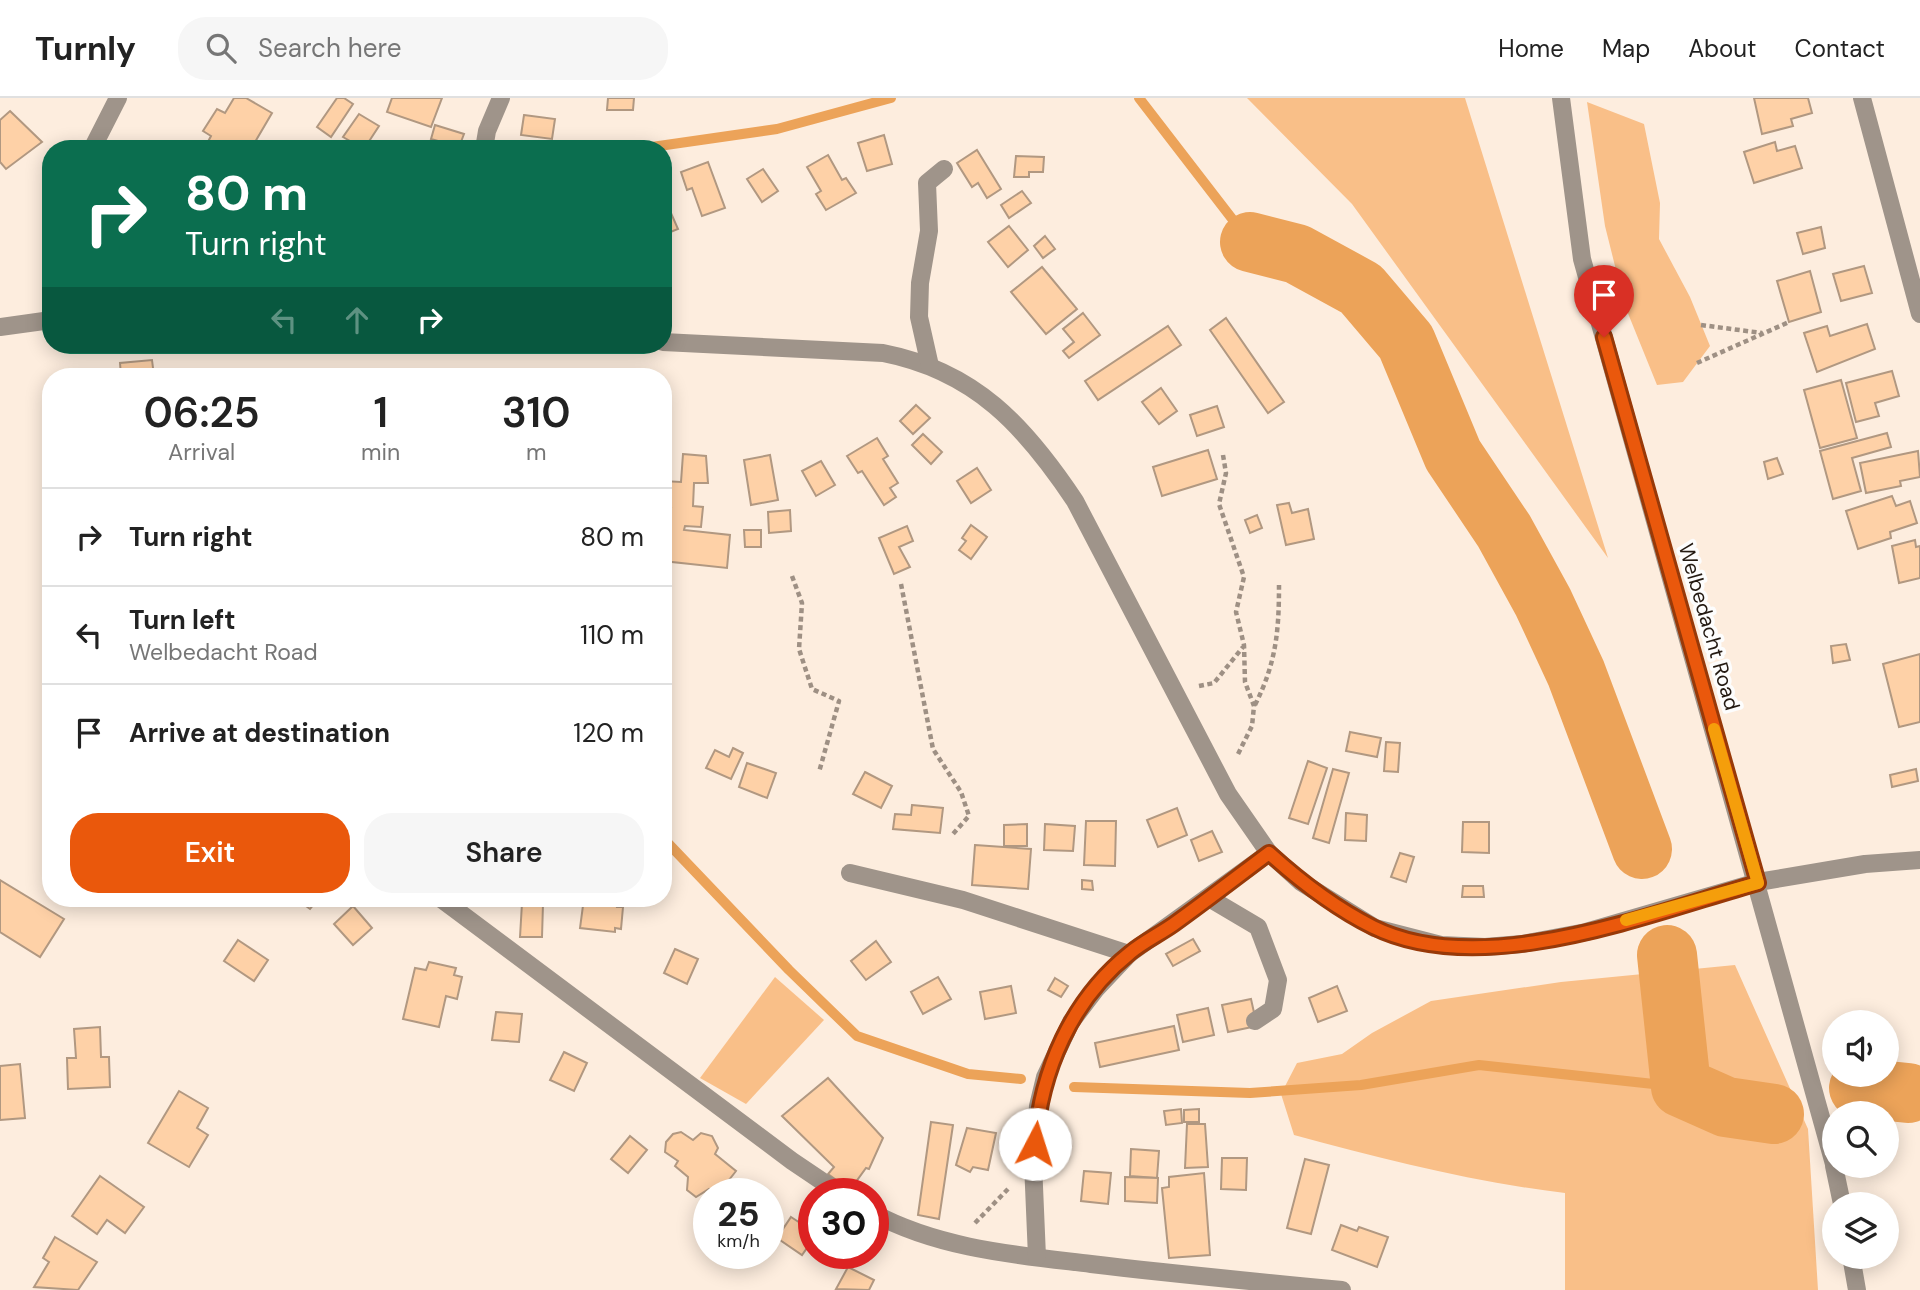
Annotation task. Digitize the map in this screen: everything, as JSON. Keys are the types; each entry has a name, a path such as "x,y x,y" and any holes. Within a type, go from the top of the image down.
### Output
{"street":[{"path":"97,140 118,98"},
{"path":"486,140 501,98"},
{"name":"Welbedacht Road","path":"1561,98 1582,258 1822,1120"},
{"path":"1862,98 1918,303"},
{"path":"930,366 919,317 920,283 929,231 927,183 944,169"},
{"path":"0,327 42,321"},
{"path":"672,342 862,351 912,359 972,387 998,406 1049,462 1075,501 1223,784 1269,853 1301,882 1375,928 1441,945 1510,945 1586,932 1758,883 1865,864 1920,860"},
{"path":"1037,1257 1033,1163 1038,1106 1057,1047 1096,989 1129,954 1269,853"},
{"path":"850,873 963,901 1129,954"},
{"path":"1209,898 1258,927 1278,980 1273,1009 1255,1021"},
{"path":"452,907 817,1178"},
{"path":"889,1220 913,1231 955,1243 1037,1257 1220,1279 1342,1290"},
{"path":"1854,1269 1857,1290"}],"path":[{"path":"1698,363 1731,351 1789,322"},
{"path":"1701,325 1763,333"},
{"path":"1223,455 1226,473 1219,504 1244,577 1236,612 1244,645 1245,682 1254,706"},
{"path":"792,576 802,603 799,649 812,689 839,701 819,772"},
{"path":"901,584 933,750 961,792 969,816 953,834"},
{"path":"1223,784 1252,726 1254,706 1269,677 1279,632 1279,585"},
{"path":"1174,690 1214,683 1244,645"},
{"path":"955,1243 1033,1163"}],"shaded area":[{"path":"1247,98 1465,98 1608,558 1352,204"},
{"path":"1587,102 1644,124 1660,203 1659,239 1690,297 1710,346 1683,382 1657,385 1625,306 1605,226"},
{"path":"1735,965 1808,1129 1818,1290 1565,1290 1565,1193 1462,1176 1294,1135 1281,1094 1297,1063 1342,1054 1372,1033 1431,1001 1561,982"},
{"path":"775,977 824,1020 746,1104 700,1078"}],"building":[{"path":"234,98 246,98 272,113 256,140 209,140 211,136 203,131 217,109 225,113"},
{"path":"337,98 344,98 353,104 331,137 317,127"},
{"path":"392,98 442,98 431,127 387,112"},
{"path":"608,98 634,98 633,110 607,110"},
{"path":"1754,98 1808,98 1812,113 1791,119 1793,126 1762,134"},
{"path":"10,111 42,142 6,169 0,162 0,120"},
{"path":"359,114 379,126 370,140 348,140 343,137"},
{"path":"524,115 555,119 552,139 521,135"},
{"path":"435,125 464,134 462,140 431,139"},
{"path":"884,135 892,164 867,171 858,143"},
{"path":"1775,142 1777,151 1795,146 1802,168 1754,183 1744,152"},
{"path":"977,150 1001,189 987,198 978,183 972,187 957,163"},
{"path":"828,155 842,180 846,178 856,193 826,210 816,194 821,191 807,167"},
{"path":"1016,156 1044,157 1043,172 1029,172 1029,177 1014,177"},
{"path":"708,162 725,208 702,216 692,188 687,190 681,172"},
{"path":"763,169 778,191 762,202 747,179"},
{"path":"1022,191 1031,203 1009,218 1001,205"},
{"path":"672,215 678,229 672,231"},
{"path":"1009,226 1028,250 1008,267 988,242"},
{"path":"1821,227 1825,248 1803,254 1797,233"},
{"path":"1045,236 1055,249 1043,258 1034,246"},
{"path":"1864,266 1872,293 1841,301 1833,274"},
{"path":"1042,267 1077,309 1046,334 1011,292"},
{"path":"1810,271 1821,312 1789,322 1777,281"},
{"path":"1083,313 1100,335 1069,358 1063,351 1074,342 1063,329"},
{"path":"1226,318 1284,402 1268,413 1210,330"},
{"path":"1867,324 1875,349 1817,372 1804,333 1827,326 1830,336"},
{"path":"1168,326 1181,345 1098,400 1085,381"},
{"path":"152,360 153,368 120,368 120,363"},
{"path":"1892,371 1899,396 1875,403 1879,416 1856,422 1846,383"},
{"path":"1841,380 1857,438 1820,448 1804,390"},
{"path":"1161,388 1177,411 1159,424 1142,402"},
{"path":"916,405 930,418 913,434 900,421"},
{"path":"1217,406 1224,427 1197,436 1190,415"},
{"path":"1887,433 1891,447 1852,458 1861,491 1833,499 1820,451"},
{"path":"923,434 942,452 931,464 912,445"},
{"path":"877,438 888,456 883,459 898,483 890,488 896,497 884,505 862,471 858,473 847,456"},
{"path":"1208,450 1217,479 1162,496 1153,467"},
{"path":"1918,451 1920,477 1900,481 1901,486 1866,493 1860,463"},
{"path":"683,454 706,456 708,483 694,483 693,506 703,507 701,527 685,526 684,530 730,535 727,568 672,562 672,482 681,482"},
{"path":"770,455 778,500 751,505 744,460"},
{"path":"1777,458 1783,474 1768,479 1764,462"},
{"path":"821,461 835,485 816,496 802,471"},
{"path":"977,468 991,490 971,503 957,481"},
{"path":"1892,496 1896,506 1910,501 1917,523 1890,532 1891,538 1858,549 1846,511"},
{"path":"1289,503 1292,513 1308,509 1314,539 1286,545 1277,505"},
{"path":"790,510 791,531 769,533 768,512"},
{"path":"1257,515 1262,528 1250,533 1245,520"},
{"path":"971,525 987,537 971,559 959,550 966,541 962,538"},
{"path":"907,526 913,541 899,547 910,567 894,574 879,538"},
{"path":"744,530 761,530 761,547 745,547"},
{"path":"1915,540 1916,547 1920,546 1920,578 1899,583 1892,546"},
{"path":"1846,644 1850,660 1833,663 1831,646"},
{"path":"1920,654 1920,722 1899,727 1883,664"},
{"path":"1350,732 1381,738 1377,757 1346,751"},
{"path":"1386,742 1400,743 1398,772 1384,771"},
{"path":"733,748 743,753 731,779 706,768 715,750 729,757"},
{"path":"1308,761 1327,768 1308,824 1289,818"},
{"path":"747,763 776,773 767,798 739,787"},
{"path":"1333,769 1349,773 1329,843 1313,838"},
{"path":"1916,769 1918,781 1892,787 1890,775"},
{"path":"865,772 892,786 881,808 853,794"},
{"path":"912,805 943,808 940,833 893,829 895,814 911,815"},
{"path":"1177,808 1187,835 1158,847 1147,820"},
{"path":"1346,813 1367,815 1366,841 1345,840"},
{"path":"1086,821 1116,821 1115,866 1084,865"},
{"path":"1463,822 1489,822 1489,853 1462,852"},
{"path":"1027,824 1027,846 1004,846 1004,825"},
{"path":"1045,824 1075,826 1073,851 1044,850"},
{"path":"1212,831 1222,852 1199,861 1191,840"},
{"path":"975,845 1031,849 1028,889 972,885"},
{"path":"1400,853 1414,857 1406,882 1391,877"},
{"path":"0,880 64,919 40,957 0,932"},
{"path":"1082,880 1092,881 1093,890 1082,889"},
{"path":"1463,886 1483,886 1484,897 1462,897"},
{"path":"354,907 372,928 353,945 334,924"},
{"path":"522,907 543,907 542,937 520,937"},
{"path":"583,907 623,907 621,929 615,928 615,932 580,928"},
{"path":"1193,939 1200,951 1173,966 1166,954"},
{"path":"238,940 268,960 254,981 224,961"},
{"path":"876,941 891,962 866,980 851,961"},
{"path":"675,949 698,959 687,984 664,973"},
{"path":"429,962 456,968 454,975 462,977 457,999 446,996 439,1027 403,1019 415,968 426,970"},
{"path":"938,977 951,999 923,1014 911,992"},
{"path":"1055,978 1068,986 1061,997 1048,990"},
{"path":"1011,986 1016,1013 985,1019 980,992"},
{"path":"1337,986 1347,1011 1318,1022 1309,998"},
{"path":"1251,999 1257,1026 1228,1032 1222,1005"},
{"path":"1208,1008 1214,1035 1183,1042 1177,1015"},
{"path":"496,1012 522,1014 519,1042 492,1040"},
{"path":"1174,1026 1179,1050 1100,1067 1095,1043"},
{"path":"100,1027 101,1057 109,1057 110,1087 68,1089 67,1058 76,1058 74,1029"},
{"path":"564,1052 587,1063 574,1091 550,1080"},
{"path":"20,1064 25,1118 0,1120 0,1066"},
{"path":"828,1078 883,1138 869,1169 866,1168 859,1178 834,1178 828,1174 834,1167 782,1116"},
{"path":"179,1091 208,1108 197,1128 208,1135 189,1167 148,1143"},
{"path":"1181,1109 1182,1123 1166,1125 1164,1111"},
{"path":"1199,1109 1199,1122 1184,1122 1184,1110"},
{"path":"931,1122 953,1125 939,1219 918,1215"},
{"path":"1187,1124 1205,1124 1208,1167 1185,1168"},
{"path":"967,1128 996,1133 988,1170 973,1167 970,1172 956,1165"},
{"path":"681,1132 693,1140 701,1133 712,1136 718,1148 715,1154 736,1171 731,1178 693,1178 693,1195 687,1190 688,1177 675,1166 678,1161 665,1152 666,1142 673,1134"},
{"path":"630,1136 647,1150 628,1173 611,1159"},
{"path":"1131,1149 1159,1151 1157,1178 1130,1176"},
{"path":"1222,1158 1247,1158 1246,1190 1221,1189"},
{"path":"1305,1159 1329,1165 1311,1234 1287,1228"},
{"path":"1084,1171 1111,1173 1108,1204 1081,1201"},
{"path":"1204,1173 1210,1255 1169,1258 1162,1188 1169,1187 1169,1177"},
{"path":"100,1176 144,1207 125,1233 107,1220 97,1234 72,1216"},
{"path":"1125,1177 1158,1178 1157,1203 1125,1201"},
{"path":"791,1217 798,1222 798,1252 784,1243 784,1228"},
{"path":"1341,1225 1357,1231 1359,1227 1388,1237 1377,1267 1332,1250"},
{"path":"55,1237 97,1262 78,1290 34,1287 49,1262 43,1258"},
{"path":"847,1269 874,1280 869,1290 836,1289"}],"waterway":[{"path":"672,144 777,129 891,98"},
{"path":"1139,98 1250,242"},
{"path":"1250,242 1297,254 1361,289 1406,342 1453,455 1504,531 1543,602 1576,673 1642,849"},
{"path":"672,847 789,970 857,1036 968,1074 1021,1079"},
{"path":"1667,955 1681,1087 1726,1107 1774,1114"},
{"path":"1074,1087 1250,1093 1361,1085 1479,1065 1681,1087"},
{"path":"1859,1088 1908,1093"}],"slow traffic":[{"path":"1626,920 1758,883 1714,729"}],"route":[{"path":"1035,1144 1038,1106 1045,1077 1071,1022 1096,989 1129,954 1269,853 1301,882 1375,928 1441,945 1504,946 1586,932 1758,883 1604,337"}]}
